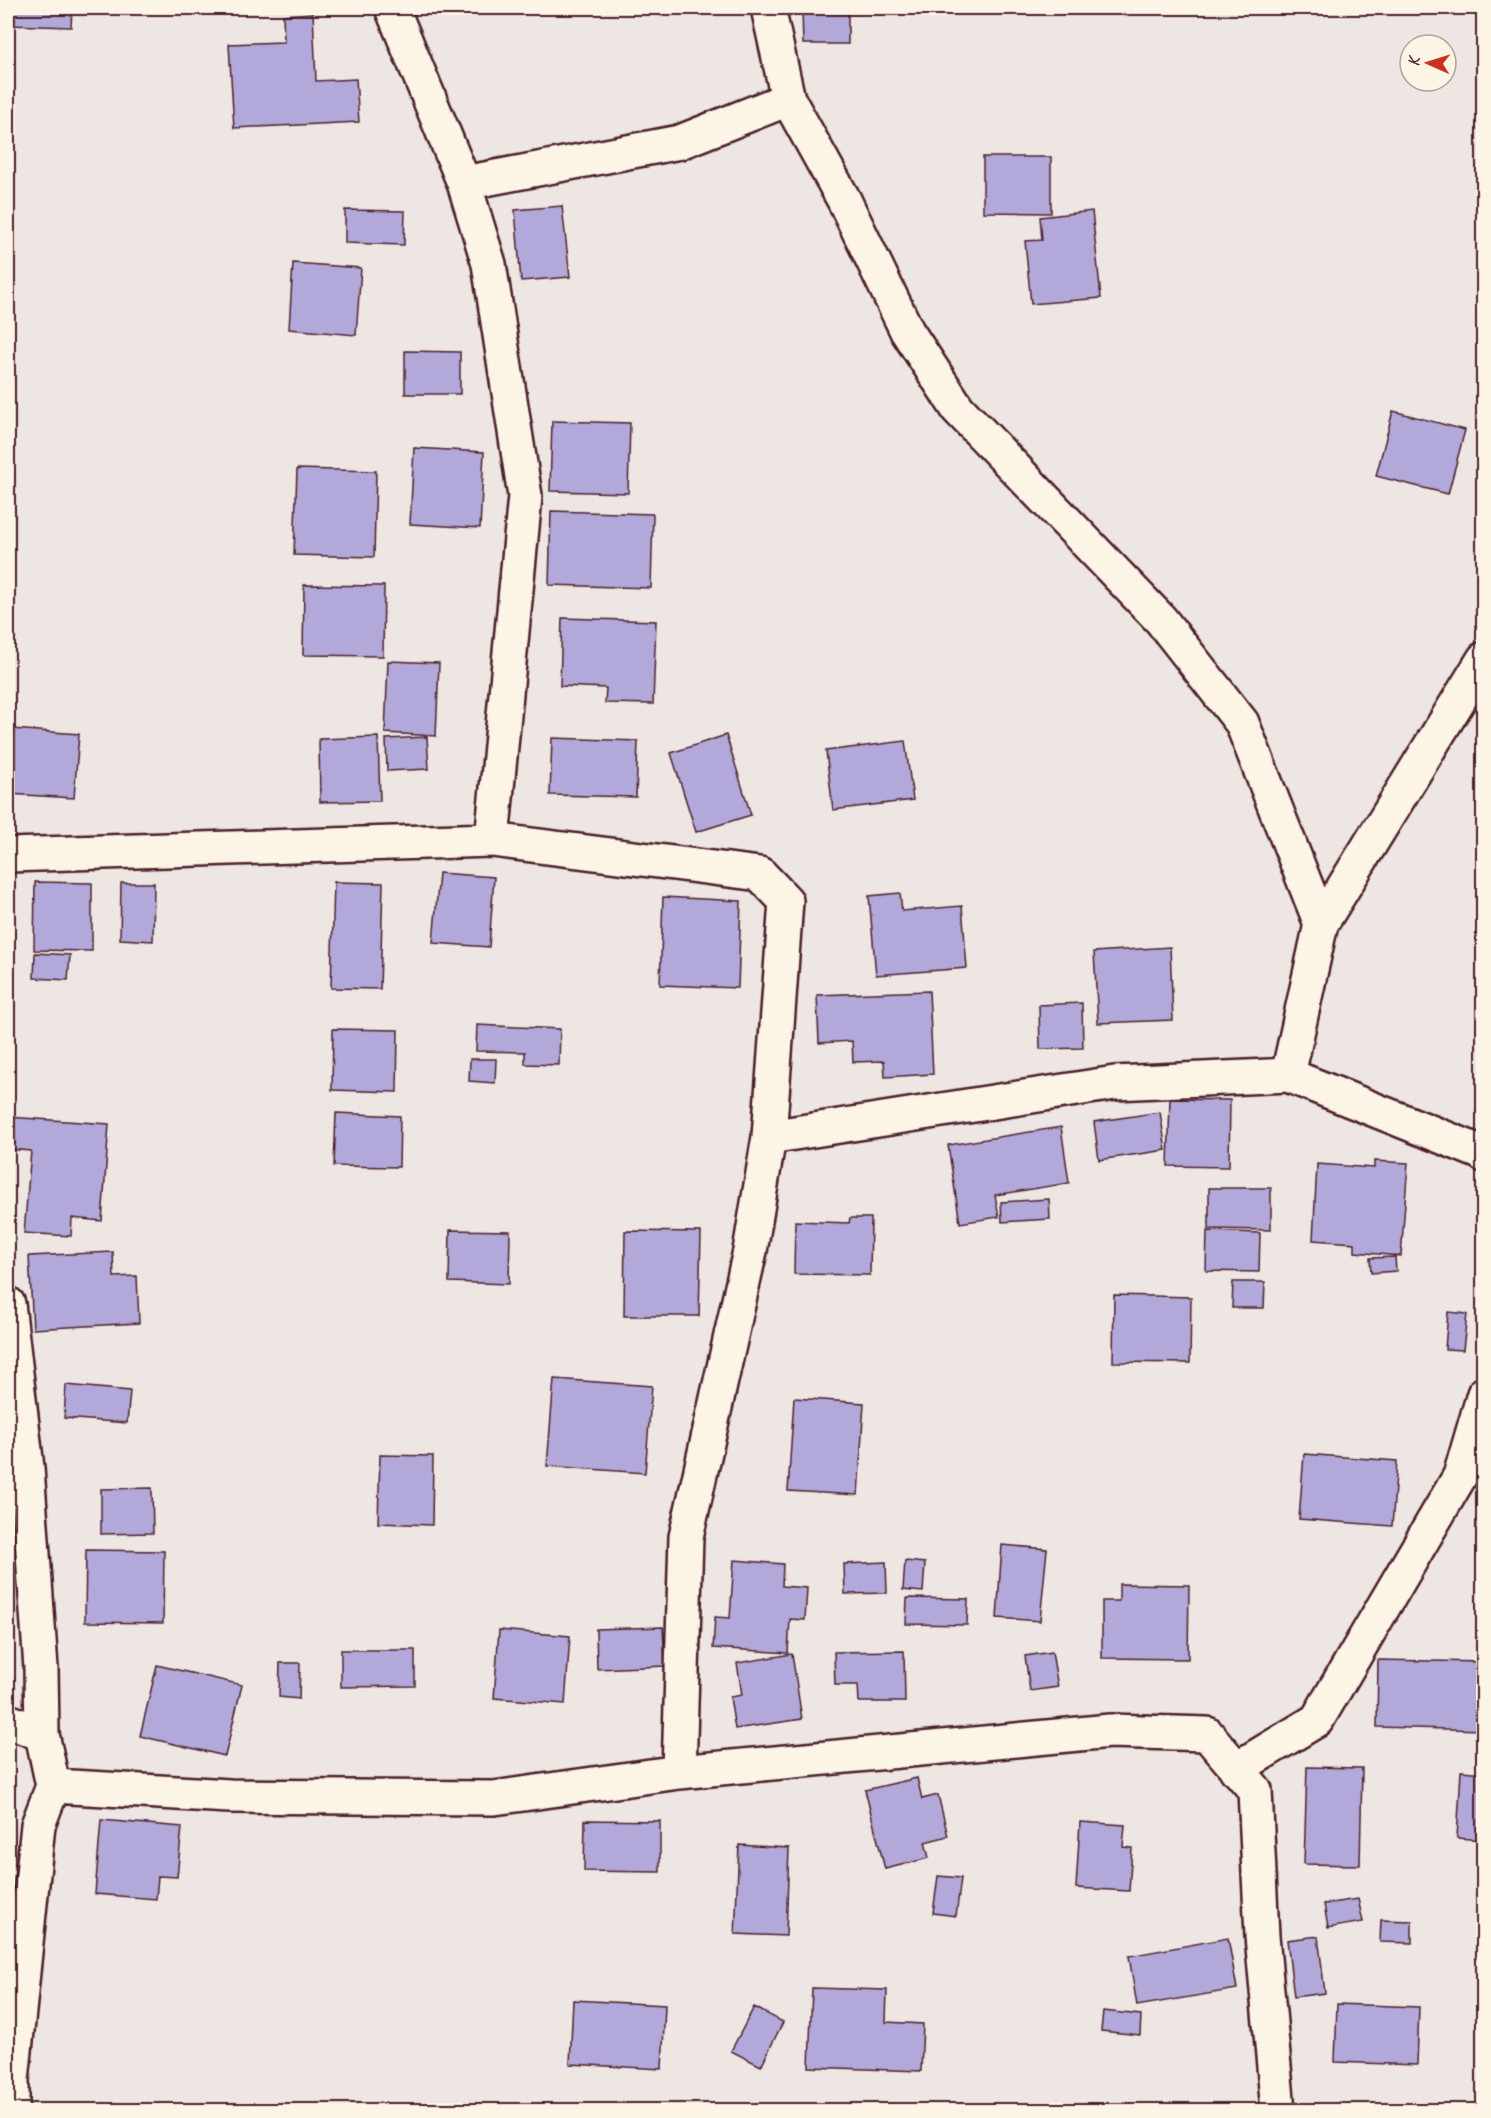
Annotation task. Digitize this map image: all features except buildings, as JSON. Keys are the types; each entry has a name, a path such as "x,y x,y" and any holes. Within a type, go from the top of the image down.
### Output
{"street":[{"path":"392,8 464,183 489,264 525,496 492,840"},
{"path":"768,8 788,99 844,200 907,331 958,409 1161,620 1242,723 1321,924"},
{"path":"464,183 680,142 788,99"},
{"path":"1288,1076 1321,924 1484,659"},
{"path":"8,855 492,840 760,874 786,901 769,1137 750,1251 686,1537 679,1772"},
{"path":"769,1137 1115,1083 1288,1076 1484,1155"},
{"path":"8,1304 27,1468 42,1734 53,1786 38,1825 12,2080 12,2110"},
{"path":"1236,1769 1317,1720 1460,1476 1484,1394"},
{"path":"8,1721 42,1734"},
{"path":"53,1786 230,1796 494,1798 679,1772 1110,1731 1207,1734 1255,1790 1262,1936 1278,2110"}]}
